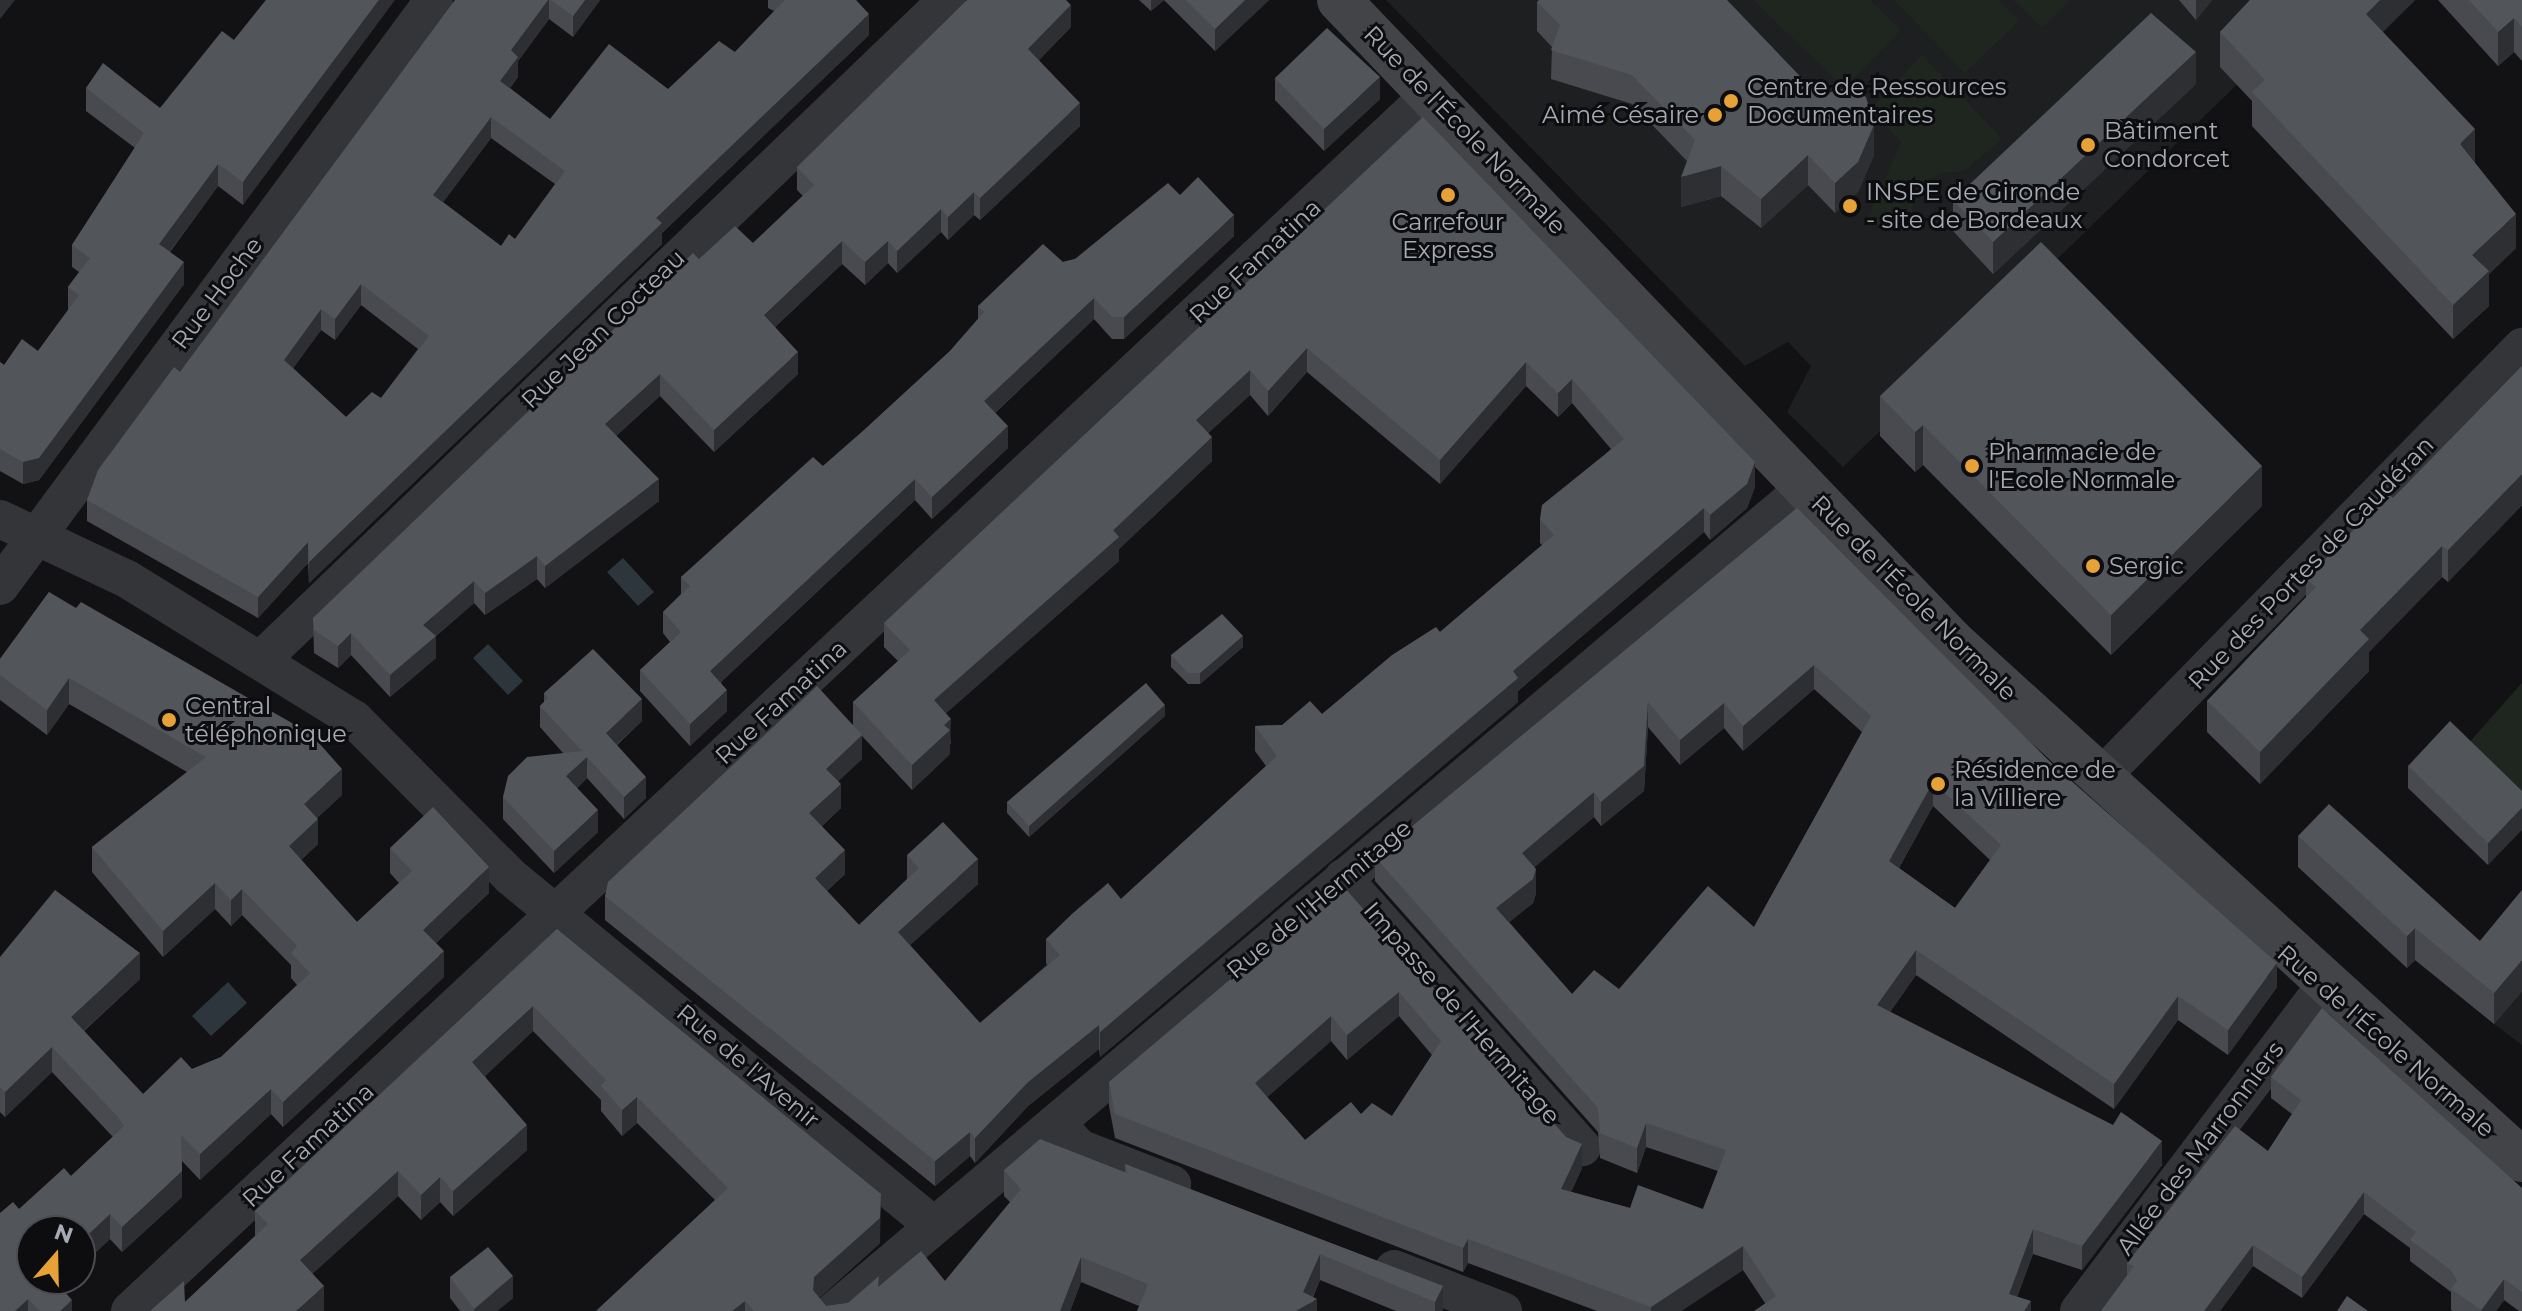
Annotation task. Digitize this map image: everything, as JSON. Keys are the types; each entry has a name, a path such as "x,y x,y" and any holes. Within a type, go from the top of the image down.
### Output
{"main road":[{"name":"Rue de l'École Normale","path":"1339,0 1432,93 1805,488 2099,779 2324,987 2522,1160"}],"street":[{"name":"Rue Hoche","path":"0,586 434,0"},
{"name":"Rue Jean Cocteau","path":"261,660 947,0"},
{"name":"Rue Famatina","path":"130,1311 1432,93"},
{"name":"Rue des Portes de Caudéran","path":"2099,779 2522,347"},
{"name":"Rue de l'Hermitage","path":"834,1311 1805,488"},
{"name":"Rue de l'Avenir","path":"0,519 38,536 261,660 383,741 511,877 934,1226"},
{"name":"Impasse de l'Hermitage","path":"1343,878 1582,1147"},
{"name":"Allée des Marronniers","path":"2079,1311 2324,987"},
{"path":"1056,1123 1079,1148 1211,1199"},
{"path":"1357,1255 1503,1311"}],"shaded area":[{"name":"INSPE de Gironde - site de Bordeaux","path":"1386,0 2337,0 2251,71 1843,467 1787,412 1811,366 1788,342 1745,366"},
{"path":"1753,0 1870,0 1901,30 1844,88"},
{"path":"1894,0 1998,0 2019,21 1965,73"},
{"path":"2013,0 2070,0 2042,28"},
{"path":"1922,55 2002,139 1964,171 1941,173 1914,188 1912,216 1873,226 1869,215 1901,142 1870,110"},
{"path":"623,558 654,592 638,606 607,572"},
{"path":"488,644 523,681 508,695 473,658"},
{"path":"2522,684 2522,793 2467,745"},
{"path":"2522,921 2522,1045 2494,1024"},
{"path":"228,982 247,1003 211,1036 192,1016"}],"building":[{"path":"266,0 379,0 243,182 218,164 159,244 184,262 39,458 23,462 0,449 0,362 4,365 22,339 38,351 79,295 68,287 90,258 72,245 144,133 86,88 103,63 160,108 222,31 234,40"},
{"path":"455,0 548,0 511,50 518,57 500,81 550,119 609,44 668,89 719,41 735,52 785,0 856,0 869,14 656,218 662,223 309,562 308,542 258,597 87,500 98,470 174,367 180,372","holes":["491,117 565,171 515,239 509,234 501,246 433,195","361,284 429,336 381,398 372,392 346,417 284,360 321,309 335,319"]},
{"path":"551,0 585,0 573,16"},
{"path":"967,0 1066,0 1071,5 1028,49 1080,103 980,198 974,192 948,217 941,209 897,251 888,241 865,262 842,241 764,315 798,352 714,430 660,374 605,424 659,479 545,566 537,556 485,593 474,581 423,625 436,636 390,675 351,633 338,646 314,630 313,618 693,253 699,259 735,226 753,243 814,185 797,167"},
{"path":"1186,0 1245,0 1215,29"},
{"name":"Aimé Césaire","path":"1727,0 1818,95 1848,88 1866,97 1874,125 1858,162 1835,183 1808,155 1761,199 1721,166 1681,177 1695,140 1632,75 1551,50 1560,25 1537,2"},
{"path":"2250,0 2380,0 2366,14 2475,129 2460,144 2516,214 2472,255 2489,271 2453,305 2252,92 2265,80 2220,32"},
{"path":"2469,0 2522,0 2522,27 2514,18 2498,32"},
{"path":"2151,13 2196,52 1993,242 1953,200"},
{"path":"1327,28 1380,77 1324,129 1275,78"},
{"path":"1423,117 1755,462 1747,484 1710,515 1704,508 1513,671 1518,678 1100,1032 1099,1025 1028,1082 975,1138 970,1132 935,1161 605,896 608,882 817,686 862,735 826,769 841,784 809,813 845,850 815,878 859,925 919,868 907,855 943,822 978,859 898,932 980,1023 1060,955 1046,939 1073,913 1108,883 1121,899 1277,756 1255,726 1282,725 1310,701 1322,714 1392,655 1436,627 1440,632 1554,535 1540,519 1542,505 1624,439 1572,379 1558,393 1526,362 1440,460 1307,348 1268,391 1250,370 1196,420 1212,437 1113,530 1119,537 934,700 951,719 944,725 950,730 912,765 853,702 910,650 884,623"},
{"path":"1198,177 1234,215 1124,317 1112,317 1094,298 984,401 1008,426 932,497 915,479 710,671 727,690 690,724 640,670 681,632 663,612 690,586 681,577 813,457 823,466 950,351 984,312 978,306 1043,244 1063,262 1075,259 1168,183 1180,195"},
{"path":"2041,242 2262,466 2111,615 1923,425 1915,432 1880,396"},
{"path":"2522,366 2522,474 2448,550 2442,546 2360,630 2369,639 2260,752 2207,701 2316,587 2306,579 2388,494 2393,498"},
{"path":"1797,508 2049,761 2277,963 2228,1030 2178,996 2114,1084 1916,950 1877,1005 2113,1125 2121,1112 2162,1141 2082,1246 2033,1229 2009,1294 2031,1301 2024,1311 1754,1311 1776,1296 1743,1246 1651,1307 1468,1239 1463,1248 1115,1114 1109,1082 1342,885 1566,1137 1582,1144 1561,1189 1630,1208 1638,1185 1703,1209 1726,1150 1646,1123 1637,1148 1600,1133 1598,1108 1375,857","holes":["1814,665 1871,716 1754,927 1708,886 1619,989 1594,970 1572,994 1496,908 1533,879 1536,869 1522,853 1594,792 1601,802 1644,766 1648,702 1680,740 1724,703 1743,726","1933,782 2001,845 1955,908 1889,861","1399,992 1441,1041 1392,1116 1372,1103 1361,1114 1351,1102 1305,1140 1255,1083 1331,1016 1347,1035"]},
{"path":"49,592 76,608 81,602 311,734 342,769 304,804 318,819 289,846 357,922 412,871 390,848 433,807 489,867 423,930 444,951 283,1102 271,1089 200,1154 181,1135 182,1171 122,1227 110,1214 96,1227 96,1215 16,1215 16,1295 67,1295 72,1300 60,1311 40,1311 28,1299 15,1311 0,1311 0,1213 13,1202 19,1209 64,1168 71,1176 124,1126 52,1047 5,1092 0,1087 0,957 55,890 140,953 71,1017 143,1094 181,1057 192,1069 221,1057 310,973 291,953 297,946 242,889 231,900 215,883 163,931 92,847 206,757 69,678 47,710 0,675 0,659"},
{"path":"1222,614 1243,636 1200,673 1188,673 1171,655"},
{"path":"593,649 642,699 606,733 646,777 624,797 587,757 566,776 598,810 554,851 503,797 508,776 527,757 582,751 540,706 548,698 544,693"},
{"path":"1146,683 1165,705 1029,826 1007,802"},
{"path":"2450,721 2522,791 2522,808 2488,843 2408,766"},
{"path":"2329,804 2480,941 2522,890 2522,960 2494,993 2415,928 2407,936 2298,836"},
{"path":"557,929 881,1194 880,1218 814,1277 813,1290 826,1306 848,1303 879,1276 878,1287 921,1251 945,1281 1021,1189 1004,1170 1040,1139 1127,1173 1125,1164 1443,1286 1435,1302 1320,1254 1303,1292 1317,1299 1296,1311 1137,1311 1148,1284 1081,1257 1060,1311 754,1311 745,1301 732,1311 596,1311 728,1188 637,1097 622,1110 601,1086 606,1080 533,1006 472,1062 527,1125 453,1191 440,1177 421,1195 398,1171 300,1260 324,1286 296,1311 150,1311 184,1281 185,1302 268,1224 255,1211"},
{"path":"2322,1008 2522,1188 2522,1292 2504,1279 2481,1310 2451,1289 2457,1281 2451,1270 2410,1240 2416,1232 2364,1192 2302,1277 2253,1245 2204,1311 2101,1311 2134,1266 2127,1263 2235,1126 2268,1151 2301,1100 2271,1077"},
{"path":"488,1247 513,1276 474,1309 450,1277"},
{"path":"2347,1296 2368,1311 2337,1311"}],"place":[{"name":"Centre de Ressources Documentaires","path":"1731,101"},
{"name":"Aimé Césaire","path":"1715,115"},
{"name":"Bâtiment Condorcet","path":"2088,145"},
{"name":"Carrefour Express","path":"1448,195"},
{"name":"INSPE de Gironde - site de Bordeaux","path":"1850,206"},
{"name":"Pharmacie de l'Ecole Normale","path":"1972,466"},
{"name":"Sergic","path":"2093,566"},
{"name":"Central téléphonique","path":"169,720"},
{"name":"Résidence de la Villiere","path":"1938,784"}]}
